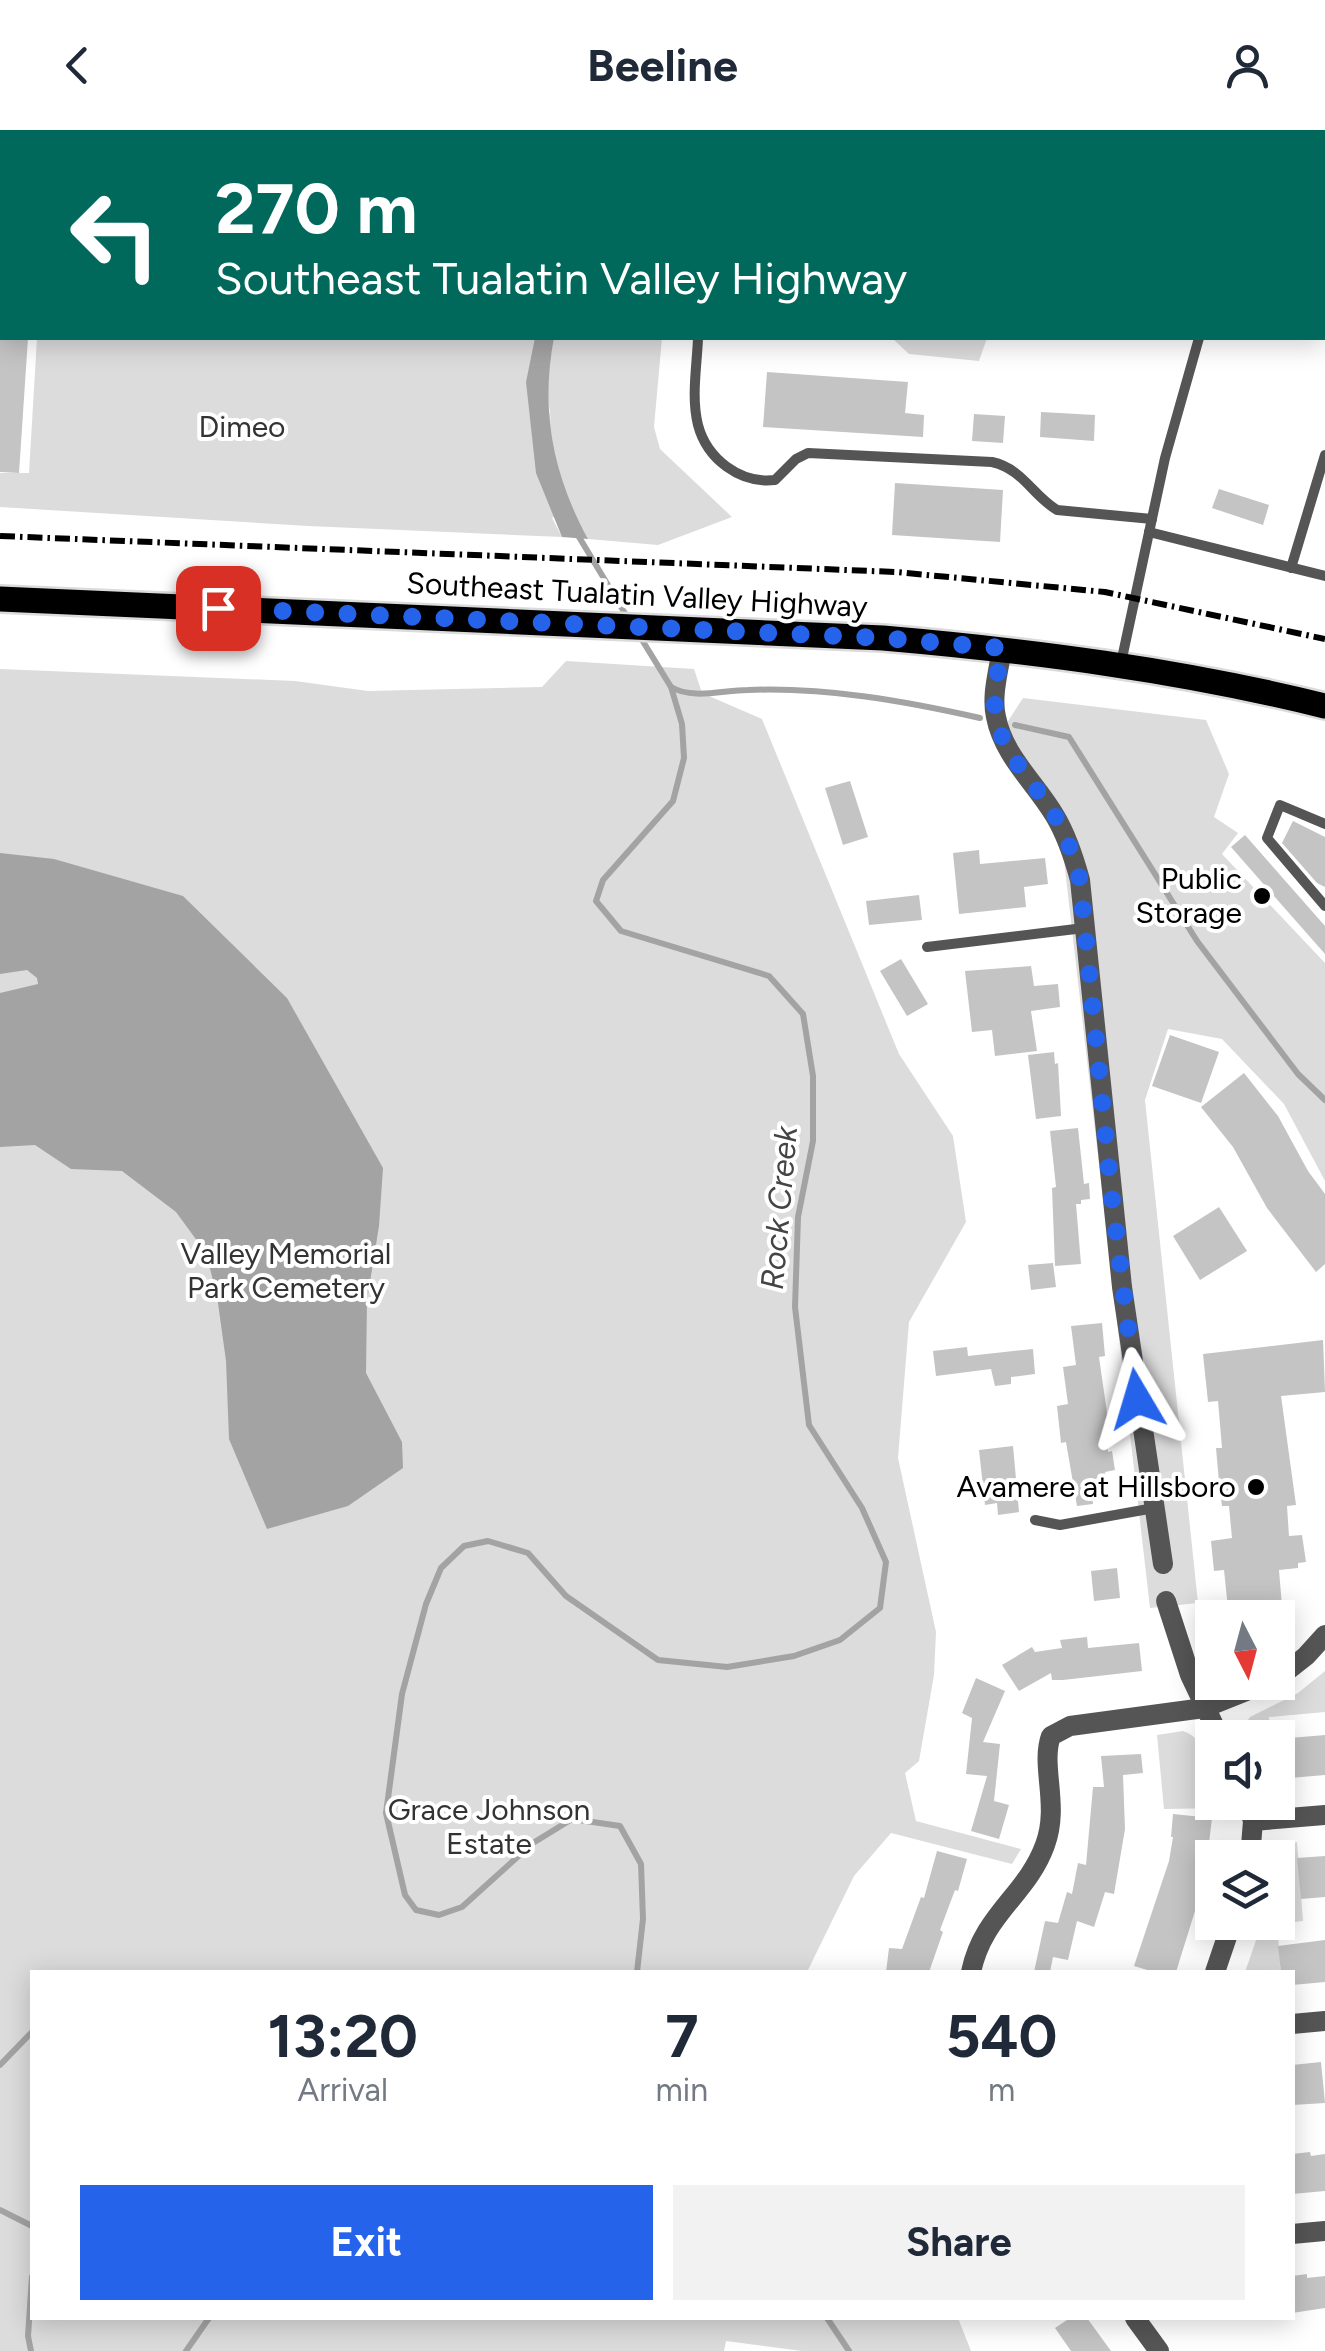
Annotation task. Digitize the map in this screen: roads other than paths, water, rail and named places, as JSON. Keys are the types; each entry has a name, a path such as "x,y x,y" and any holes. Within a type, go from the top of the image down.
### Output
{"main road":[{"name":"Southeast Tualatin Valley Highway","path":"0,599 717,630 1002,648 1244,686 1325,706"}],"street":[{"path":"1002,648 996,717 1010,755 1054,814 1070,846 1080,880 1122,1287 1163,1564"},
{"path":"1166,1601 1210,1720"},
{"path":"1295,1665 1325,1635"},
{"path":"972,1970 984,1932 1024,1882 1046,1842 1053,1806 1048,1757 1051,1736 1070,1726 1204,1708 1224,1700"},
{"path":"1295,1814 1325,1815"},
{"path":"1216,1970 1226,1940"},
{"path":"1295,2024 1325,2021"},
{"path":"1295,2234 1325,2231"},
{"path":"1136,2320 1159,2351"}],"lane":[{"path":"698,340 698,427 728,469 746,479 775,480 808,453 992,462 1008,466 1058,510 1152,519"},
{"path":"1121,664 1165,458 1199,340"},
{"path":"1291,568 1325,455"},
{"path":"1310,503 1325,508"},
{"path":"1149,532 1325,576"},
{"path":"1325,824 1280,805 1267,838 1325,906"},
{"path":"927,947 1085,928"},
{"path":"1035,1520 1060,1525 1154,1508"}],"waterway":[{"name":"Rock Creek","path":"576,532 629,620"},
{"name":"Rock Creek","path":"637,1970 643,1919 641,1864 620,1826 572,1819 533,1843 462,1907 439,1915 416,1910 405,1895 386,1813 402,1694 426,1604 441,1568 464,1546 488,1541 528,1553 566,1596 658,1660 727,1667 794,1656 840,1640 880,1608 886,1562 862,1508 809,1425 795,1307 798,1217 813,1141 813,1076 803,1014 769,976 621,931 596,901 603,880 673,801 684,758 682,724 671,687 639,635"},
{"path":"671,687 698,694 738,690 836,693 980,718"},
{"path":"1015,725 1069,737 1197,941 1298,1074 1325,1100"},
{"name":"Rock Creek","path":"0,2065 30,2034"},
{"path":"0,2210 30,2225"},
{"name":"Rock Creek","path":"30,2306 31,2351"},
{"name":"Rock Creek","path":"186,2351 208,2320"},
{"path":"828,2320 849,2351"}],"railway":[{"path":"0,536 896,572 1105,592 1325,639"}],"place":[{"name":"Public Storage","path":"1262,896"},
{"name":"Avamere at Hillsboro","path":"1256,1487"}],"park label":[{"name":"Dimeo","path":"242,427"},
{"name":"Valley Memorial Park Cemetery","path":"286,1271"},
{"name":"Grace Johnson Estate","path":"489,1827"}]}
